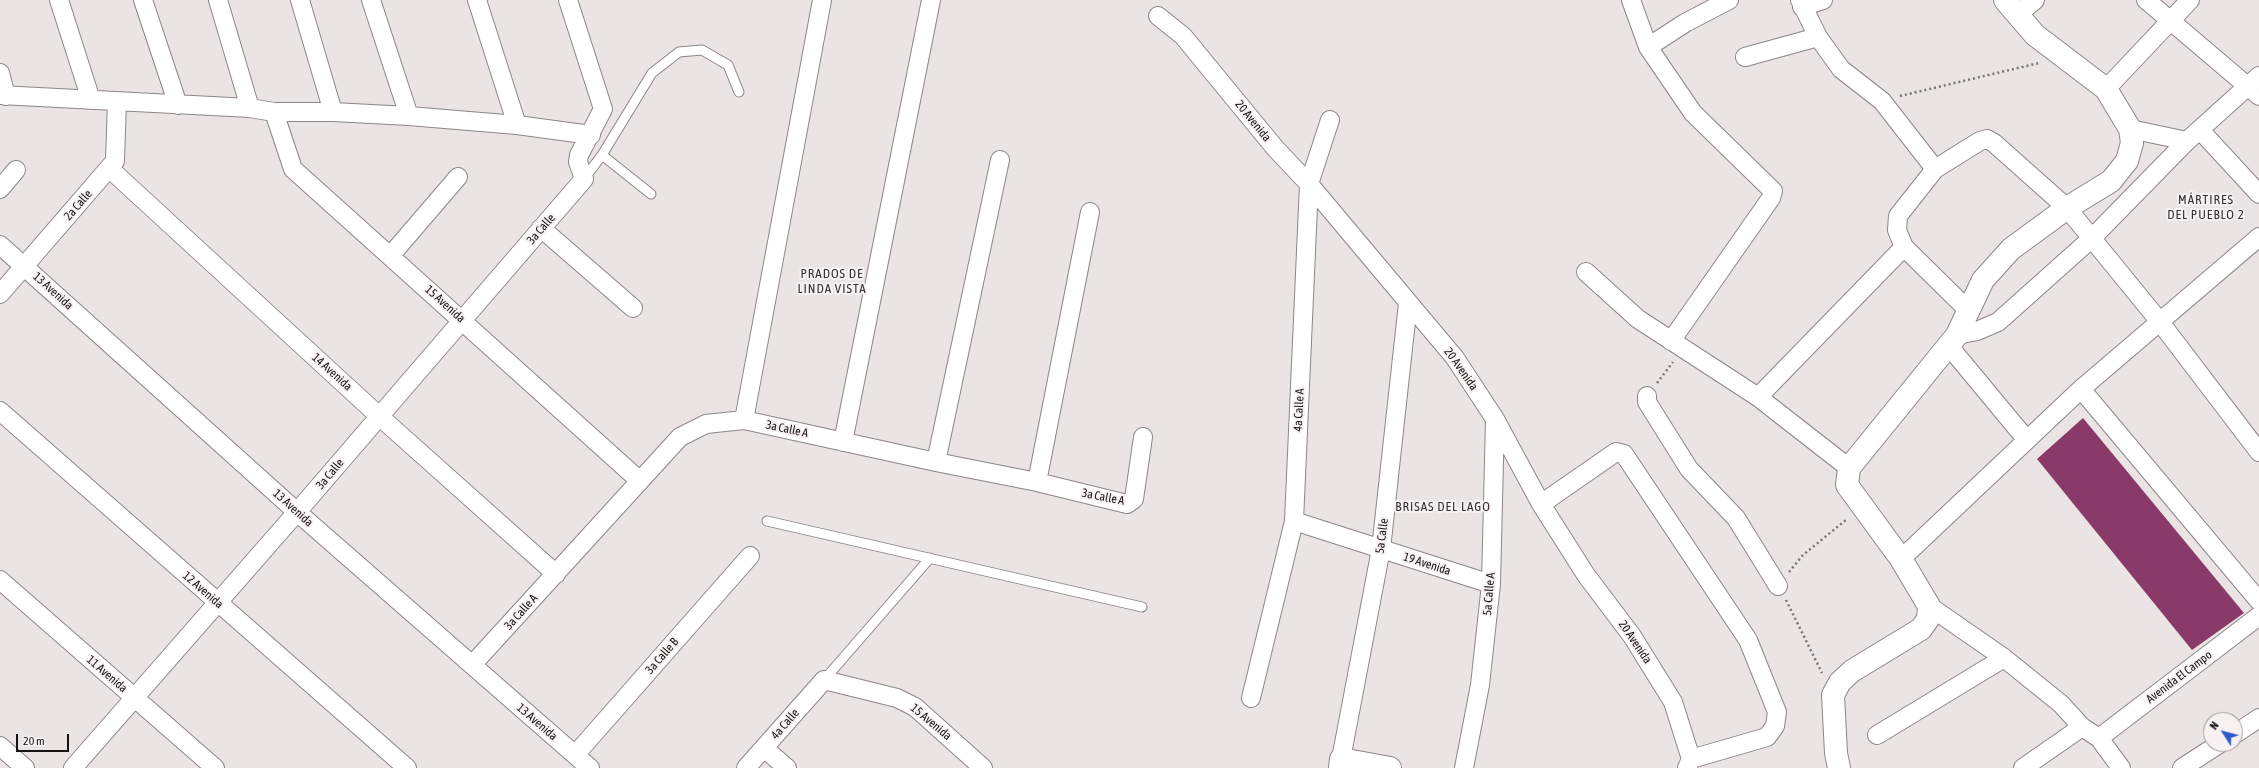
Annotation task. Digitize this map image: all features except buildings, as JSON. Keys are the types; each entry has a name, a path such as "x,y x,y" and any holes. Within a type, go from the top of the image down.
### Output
{"street":[{"path":"59,0 91,100"},
{"path":"143,0 178,105"},
{"path":"218,0 250,108"},
{"path":"300,0 333,112"},
{"path":"371,0 409,116"},
{"path":"477,0 517,125"},
{"path":"568,0 603,109 591,135 579,155 578,162 584,178"},
{"path":"744,420 822,0"},
{"path":"844,442 931,0"},
{"path":"1631,0 1648,47 1693,113 1773,191 1771,198 1677,345"},
{"path":"1648,47 1685,22 1729,0"},
{"path":"1823,0 1801,3 1818,37 1842,69 1882,101 1935,169"},
{"path":"2035,0 2011,8 2035,35 2106,89 2130,129 2132,143 2127,161 2111,181 2066,208 2011,249 1983,280 1969,311 1953,340 1849,468 1847,485 1901,559 1929,606 2004,658 2061,704 2082,727 2099,738 2121,768"},
{"path":"1953,340 1998,322 2092,238 2194,136 2256,86 2169,20 2146,0"},
{"path":"2106,89 2169,20 2190,0"},
{"name":"20 Avenida","path":"1158,16 1183,36 1275,148 1309,184 1455,358 1495,419 1541,504 1586,575 1632,636 1674,702 1689,763"},
{"path":"1745,58 1818,37"},
{"path":"0,73 3,96 250,108 274,112 333,112 409,116 517,125 591,135"},
{"name":"2a Calle","path":"0,294 110,169 115,161 117,101"},
{"name":"15 Avenida","path":"274,112 293,169 463,320 640,481"},
{"name":"4a Calle A","path":"1251,698 1294,521 1309,184 1330,120"},
{"path":"2130,129 2194,136 2259,194"},
{"path":"1969,311 1904,247 1897,230 1898,216 1935,169 1980,141 1987,139 1994,143 2066,208 2160,322 2259,452"},
{"path":"936,462 1000,160"},
{"name":"14 Avenida","path":"110,169 379,416 556,574"},
{"path":"0,189 16,170"},
{"path":"391,256 458,177"},
{"name":"3a Calle","path":"73,768 297,512 584,178"},
{"path":"1038,482 1090,212"},
{"path":"541,228 633,308"},
{"path":"1901,559 2026,439 2081,389 2259,237"},
{"name":"13 Avenida","path":"0,245 297,512 590,768"},
{"path":"1758,397 1904,247"},
{"path":"1586,272 1638,319 1758,397 1849,468"},
{"name":"5a Calle","path":"1341,763 1381,549 1408,303"},
{"path":"1953,340 2026,439"},
{"path":"2081,389 2259,601"},
{"path":"1647,396 1647,402 1689,470 1736,518 1778,586"},
{"name":"12 Avenida","path":"0,411 407,768"},
{"name":"5a Calle A","path":"1464,768 1480,685 1491,584 1495,419"},
{"name":"3a Calle A","path":"472,666 680,437 706,424 744,420 936,462 1038,482 1127,504 1134,499 1143,437"},
{"path":"1541,504 1616,452 1624,454 1748,640 1778,712 1776,726 1767,737 1689,763"},
{"name":"19 Avenida","path":"1294,521 1491,584"},
{"name":"3a Calle B","path":"575,755 750,556"},
{"name":"11 Avenida","path":"0,580 215,768"},
{"path":"1839,768 1836,753 1833,695 1840,682 1852,671 1921,629 1928,619 1929,606"},
{"name":"Avenida El Campo","path":"2099,738 2259,616"},
{"path":"1877,735 2004,658"},
{"name":"15 Avenida","path":"824,680 896,698 915,707 983,768"},
{"name":"4a Calle","path":"746,768 824,680"},
{"path":"2243,729 2259,718"},
{"path":"2023,768 2082,727"},
{"path":"0,746 25,768"},
{"path":"764,748 787,768"},
{"path":"2182,768 2207,752"},
{"path":"1341,763 1390,768"}],"lane":[{"path":"584,178 602,154 652,73 678,52 702,50 728,65 739,92"},
{"path":"602,154 651,194"},
{"path":"767,521 1142,607"},
{"path":"824,680 930,558"}],"path":[{"path":"1882,101 2064,57"},
{"path":"1647,396 1677,345"},
{"path":"1833,695 1794,613 1778,586 1803,555 1862,507"}],"district":[{"name":"MÁRTIRES DEL PUEBLO 2","path":"2206,208"},
{"name":"PRADOS DE LINDA VISTA","path":"832,282"},
{"name":"BRISAS DEL LAGO","path":"1443,507"}]}
